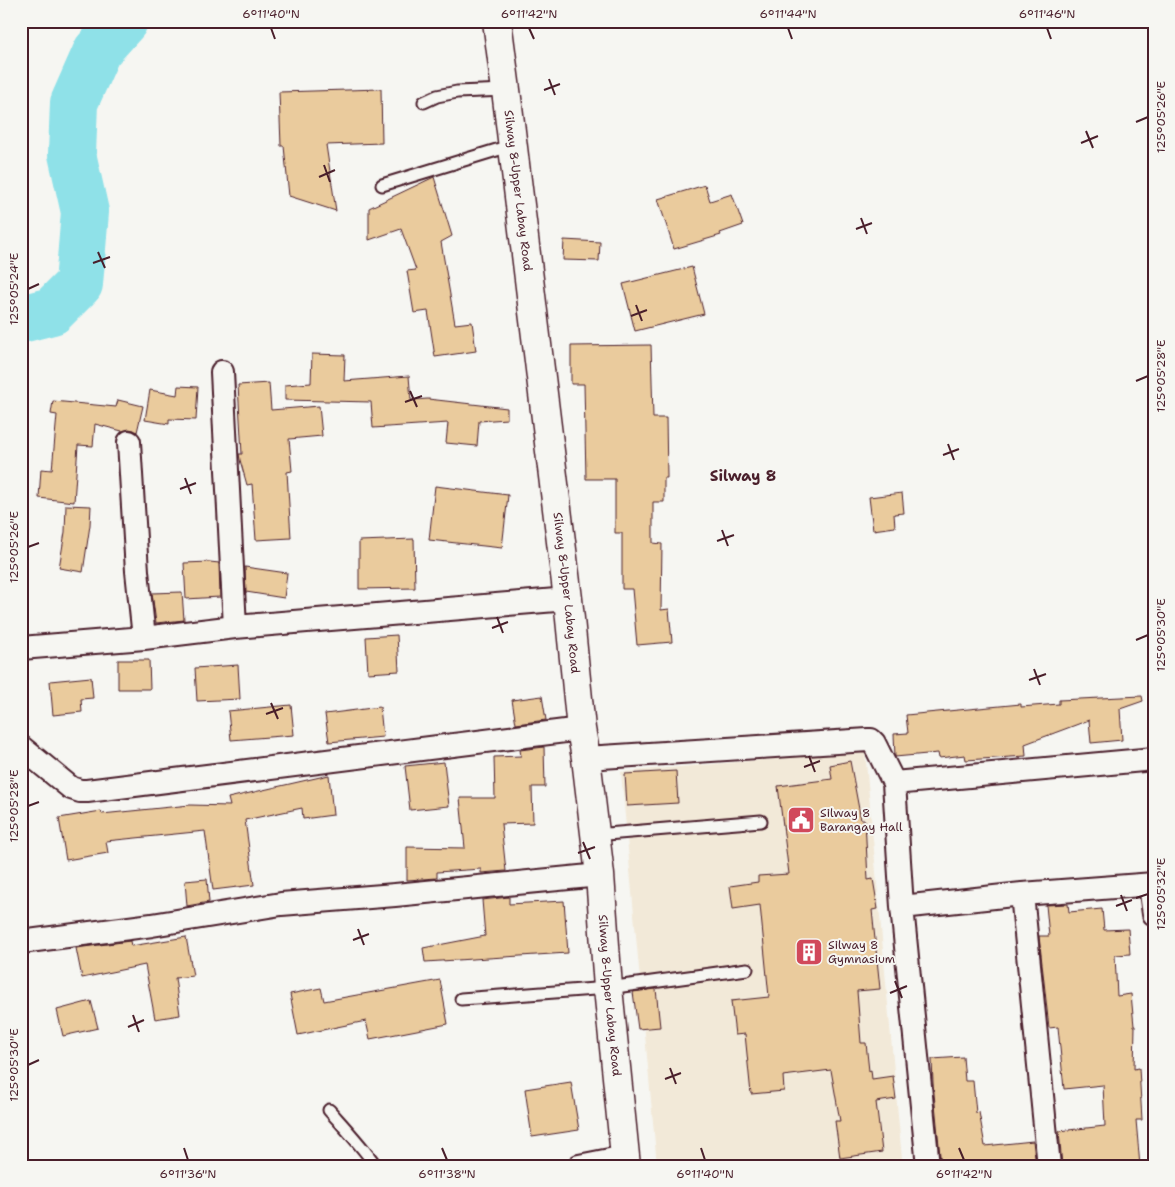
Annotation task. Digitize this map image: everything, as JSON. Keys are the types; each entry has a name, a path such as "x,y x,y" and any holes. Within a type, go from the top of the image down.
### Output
{"main road":[{"name":"Silway 8-Upper Labay Road","path":"496,21 513,145 568,600 581,729 600,875 608,988 626,1161"}],"street":[{"path":"222,372 235,627"},
{"path":"129,442 137,571 144,638"},
{"path":"21,648 144,638 235,627 568,600"},
{"path":"21,747 71,788 87,791 581,729"},
{"path":"586,758 868,740 871,740 876,745 894,783 902,907 928,1166"},
{"path":"894,783 1154,760"},
{"path":"21,942 152,925 281,904 600,875"},
{"path":"902,907 1022,894 1152,885 1154,914"},
{"path":"1022,894 1049,1166"},
{"path":"579,1166 626,1161"}],"lane":[{"path":"424,102 437,96 457,92 506,90"},
{"path":"382,185 513,145"},
{"path":"595,835 760,822"},
{"path":"461,999 608,988 746,969"},
{"path":"329,1110 376,1166"}],"shaded area":[{"path":"865,751 902,1159 829,1166 657,1166 621,772"}],"building":[{"path":"381,89 382,143 326,145 336,211 289,196 284,146 281,146 279,92"},
{"path":"434,177 452,236 441,242 455,324 472,322 476,351 435,357 428,311 414,313 407,271 416,270 401,229 369,240 369,208"},
{"path":"705,185 710,201 732,194 743,225 720,233 721,235 674,249 658,199"},
{"path":"564,240 600,242 599,261 563,260"},
{"path":"692,267 704,314 635,331 623,284"},
{"path":"651,345 653,418 666,418 667,478 664,478 664,502 653,502 653,543 662,544 661,610 669,609 672,642 637,645 632,589 622,589 622,533 615,533 615,479 586,479 584,384 571,384 571,346"},
{"path":"312,354 345,355 344,381 409,376 411,400 428,399 507,408 507,419 479,421 477,446 446,443 448,423 373,428 371,402 285,400 285,385 311,383"},
{"path":"269,383 271,410 319,406 322,436 289,439 292,471 287,472 291,538 256,540 252,484 247,485 239,454 242,454 238,385"},
{"path":"178,386 198,387 196,420 169,419 169,424 145,420 150,390 177,395"},
{"path":"118,400 143,406 137,432 129,429 122,431 95,424 93,446 78,445 74,502 39,498 41,469 52,470 57,415 51,414 53,401 116,407"},
{"path":"435,486 508,495 502,548 429,540"},
{"path":"902,493 904,513 894,514 895,527 873,530 869,497"},
{"path":"66,505 91,506 83,572 59,568 65,532"},
{"path":"414,539 415,588 359,589 359,541"},
{"path":"184,563 219,563 220,597 186,599"},
{"path":"245,567 287,573 284,598 246,592"},
{"path":"182,592 184,620 156,623 152,593"},
{"path":"397,635 399,671 368,673 366,637"},
{"path":"118,660 149,660 150,689 118,689"},
{"path":"238,665 240,699 197,701 195,668"},
{"path":"91,677 93,698 81,699 82,712 53,715 50,681"},
{"path":"542,696 546,720 516,724 512,700"},
{"path":"1142,696 1143,701 1120,709 1122,740 1091,743 1089,720 1025,744 1026,756 966,760 965,755 939,758 938,753 895,757 894,734 908,733 906,715 1021,704 1021,707 1059,704 1059,700"},
{"path":"291,705 294,735 231,740 228,711"},
{"path":"380,707 383,737 329,742 325,714"},
{"path":"544,747 545,787 532,787 533,823 501,824 506,871 481,873 481,869 437,872 437,878 407,880 407,847 465,848 460,798 495,798 494,757 521,756 520,750"},
{"path":"850,761 861,820 865,820 868,880 873,879 878,909 872,910 880,989 857,991 861,1043 866,1043 869,1071 871,1070 872,1079 893,1076 896,1099 876,1102 882,1152 840,1158 835,1121 840,1121 831,1070 783,1076 784,1091 751,1094 745,1034 735,1035 731,1001 769,997 760,905 733,909 730,886 758,882 758,876 789,874 778,786 832,779 830,765"},
{"path":"444,762 449,806 410,810 405,766"},
{"path":"676,771 678,803 627,806 625,774"},
{"path":"329,775 333,815 303,819 302,808 245,820 254,885 213,890 205,831 106,841 108,853 66,860 59,818 101,811 102,814 190,805 230,806 228,798"},
{"path":"207,879 209,902 187,906 185,881"},
{"path":"509,897 509,904 564,901 568,953 425,962 423,948 485,936 482,900"},
{"path":"1068,904 1069,912 1102,909 1104,930 1128,929 1130,954 1115,955 1117,996 1131,994 1135,1026 1134,1069 1139,1068 1142,1120 1136,1120 1140,1166 1062,1166 1059,1131 1105,1126 1103,1085 1064,1089 1058,1027 1049,1028 1039,936 1049,936 1046,905"},
{"path":"186,937 193,976 175,978 180,1015 155,1019 145,965 82,978 76,948 130,941 131,946"},
{"path":"440,980 448,1024 370,1039 366,1021 298,1035 290,994 321,988 324,1001"},
{"path":"656,989 660,1027 638,1029 633,992"},
{"path":"91,1001 98,1028 63,1036 57,1010"},
{"path":"963,1057 965,1081 973,1081 976,1113 979,1112 985,1146 1033,1141 1036,1166 941,1166 932,1059"},
{"path":"571,1082 579,1130 532,1137 525,1089"}],"waterway":[{"path":"21,319 52,311 79,284 85,212 72,154 74,103 97,51 124,21"}],"place":[{"name":"Silway 8 Barangay Hall","path":"801,820"},
{"name":"Silway 8 Gymnasium","path":"809,952"}],"district":[{"name":"Silway 8","path":"743,476"}]}
